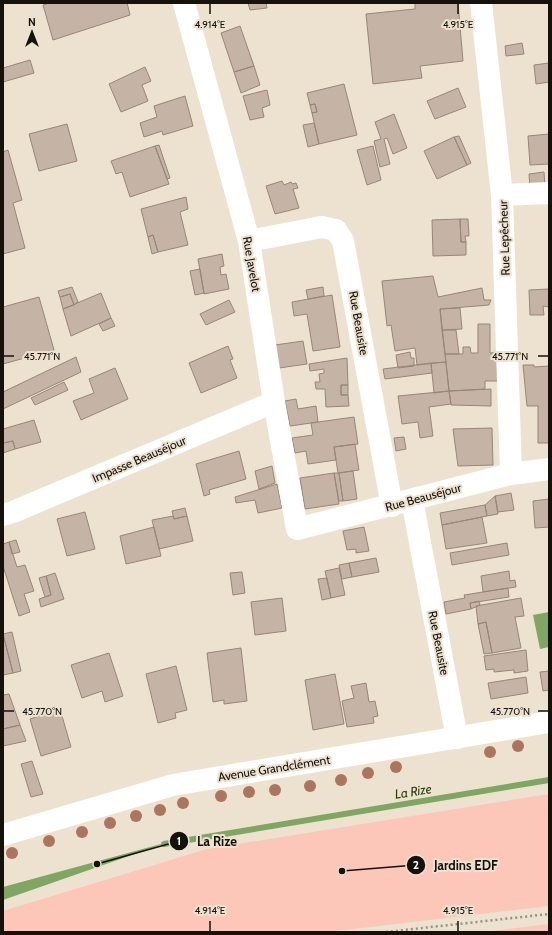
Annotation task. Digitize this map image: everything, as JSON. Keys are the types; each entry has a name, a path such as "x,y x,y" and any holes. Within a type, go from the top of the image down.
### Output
{"street":[{"name":"Rue Javelot","path":"184,3 249,241 274,402 297,529"},
{"name":"Rue Lepêcheur","path":"481,3 502,195 511,474"},
{"path":"502,195 549,193"},
{"name":"Rue Beausite","path":"249,241 322,226 336,230 344,241 402,503 457,738"},
{"name":"Impasse Beauséjour","path":"3,514 12,512 274,402"},
{"name":"Rue Beauséjour","path":"297,529 511,474 549,469"},
{"name":"Avenue Grandclément","path":"3,835 173,785 549,722"}],"path":[{"path":"386,932 549,914"}],"shaded area":[{"path":"549,612 549,647 540,649 533,615"},
{"path":"549,794 549,906 328,932 3,932 3,911 207,849"},
{"path":"172,841 3,900 3,887"},
{"path":"549,924 549,932 484,932"}],"building":[{"path":"49,3 127,3 130,15 53,40 43,5"},
{"path":"248,3 266,3 267,8 250,10"},
{"path":"415,3 458,3 463,61 420,66 422,78 373,84 366,14 415,9"},
{"path":"240,26 254,66 234,72 221,33"},
{"path":"522,43 524,54 506,56 505,46"},
{"path":"30,60 34,73 3,82 3,68"},
{"path":"549,63 549,82 536,84 534,65"},
{"path":"254,66 260,85 241,93 234,72"},
{"path":"145,67 151,81 142,85 148,101 121,112 109,84"},
{"path":"344,84 357,135 319,144 312,113 317,112 315,104 310,105 307,93"},
{"path":"458,88 466,107 435,119 427,101"},
{"path":"267,90 270,105 262,108 264,117 250,120 243,96"},
{"path":"185,96 193,126 163,135 162,131 144,137 140,123 157,117 154,106"},
{"path":"315,104 317,112 312,113 310,105"},
{"path":"394,114 407,148 393,154 387,138 384,139 390,164 380,167 374,141 381,139 375,122"},
{"path":"314,123 319,144 308,147 303,125"},
{"path":"67,124 77,161 39,171 29,134"},
{"path":"549,134 549,164 530,165 528,136"},
{"path":"459,136 471,163 467,165 454,137"},
{"path":"454,137 467,165 437,179 424,151"},
{"path":"159,145 170,178 167,179 155,146"},
{"path":"155,146 169,184 130,197 122,172 116,174 111,161"},
{"path":"373,146 381,180 367,185 357,150"},
{"path":"8,150 22,200 13,203 25,248 3,254 3,152"},
{"path":"544,172 545,187 530,188 529,174"},
{"path":"282,181 284,185 291,182 292,184 296,183 298,188 293,189 299,208 275,214 266,186"},
{"path":"186,197 188,209 180,212 188,245 158,252 153,235 148,237 141,209"},
{"path":"460,219 468,219 469,236 465,236 466,242 461,242"},
{"path":"460,219 461,242 466,242 466,255 433,256 432,220"},
{"path":"153,235 158,252 152,254 148,237"},
{"path":"222,254 224,266 220,267 221,275 226,274 229,289 204,294 198,259"},
{"path":"200,269 204,293 195,295 190,271"},
{"path":"433,276 438,297 482,288 484,300 491,300 489,305 440,309 446,362 417,365 415,348 395,351 391,325 387,326 382,281"},
{"path":"72,287 78,302 74,305 70,294 60,297 58,291"},
{"path":"323,287 324,296 308,299 306,290"},
{"path":"549,289 549,307 543,306 544,315 530,315 529,290"},
{"path":"101,293 111,318 71,336 63,309"},
{"path":"70,294 74,305 63,309 60,297"},
{"path":"332,295 340,347 313,351 307,314 294,316 292,302"},
{"path":"39,297 54,350 3,364 3,307"},
{"path":"229,300 235,312 206,325 200,314"},
{"path":"460,308 462,329 442,330 440,309"},
{"path":"111,318 115,326 103,331 99,324"},
{"path":"478,324 490,324 490,353 498,352 499,381 485,381 485,389 449,391 445,354 463,354 463,347 470,347 471,353 478,353"},
{"path":"442,330 456,330 459,354 445,354"},
{"path":"303,341 307,364 279,368 275,345"},
{"path":"228,346 233,359 230,360 237,378 201,393 189,363"},
{"path":"410,352 411,358 414,358 414,366 398,368 396,355"},
{"path":"76,357 81,372 3,409 3,392"},
{"path":"347,358 348,385 341,385 341,395 348,395 349,406 326,407 325,389 316,389 315,382 320,382 319,374 324,373 324,369 310,371 309,364"},
{"path":"446,362 449,391 434,393 431,363"},
{"path":"431,363 432,373 385,379 383,369"},
{"path":"523,365 534,365 534,367 549,366 549,443 538,443 538,406 527,406"},
{"path":"115,368 128,399 81,420 73,401 94,393 89,379"},
{"path":"64,382 68,390 35,405 31,398"},
{"path":"341,385 348,385 348,395 341,395"},
{"path":"491,389 491,406 451,405 449,391"},
{"path":"449,391 451,404 429,407 433,436 420,438 418,422 402,424 398,396"},
{"path":"296,399 298,409 316,406 318,422 290,426 285,401"},
{"path":"354,417 358,444 334,447 336,460 308,464 306,451 295,453 292,438 313,435 311,423"},
{"path":"34,420 41,442 15,449 13,441 3,443 3,429"},
{"path":"492,428 493,465 458,466 453,429"},
{"path":"404,437 406,449 396,451 394,438"},
{"path":"13,441 15,449 3,453 3,443"},
{"path":"355,444 359,470 338,473 334,447"},
{"path":"239,451 246,479 209,490 210,494 204,496 196,464"},
{"path":"272,466 275,483 259,489 255,471"},
{"path":"353,471 357,499 343,501 339,473"},
{"path":"334,473 339,473 343,501 339,501"},
{"path":"334,473 339,504 305,509 300,478"},
{"path":"277,484 282,508 258,513 255,500 236,503 235,497"},
{"path":"511,493 514,510 498,512 495,496"},
{"path":"495,496 498,514 487,516 485,505"},
{"path":"549,499 549,527 535,528 533,501"},
{"path":"485,505 487,516 442,525 440,513"},
{"path":"185,508 187,516 174,519 172,511"},
{"path":"85,512 95,549 67,556 57,519"},
{"path":"173,516 174,519 187,516 193,541 159,549 152,520"},
{"path":"482,517 487,543 446,549 442,525"},
{"path":"154,527 161,556 126,564 120,536"},
{"path":"364,527 369,551 356,553 356,549 347,550 343,531"},
{"path":"16,540 20,552 12,554 9,542"},
{"path":"9,542 17,567 25,565 34,591 24,594 30,612 19,616 3,566 3,544"},
{"path":"507,543 509,555 452,565 450,553"},
{"path":"376,558 379,572 352,577 349,563"},
{"path":"349,563 352,577 342,579 339,565"},
{"path":"339,568 345,595 331,598 325,571"},
{"path":"509,571 510,581 515,580 516,587 483,592 481,576"},
{"path":"242,572 245,593 233,595 230,573"},
{"path":"55,573 64,599 41,607 39,599 51,595 46,576"},
{"path":"46,576 51,595 45,597 39,578"},
{"path":"327,578 331,598 322,600 318,579"},
{"path":"508,588 509,597 470,603 471,609 446,614 444,602 465,598 464,595"},
{"path":"282,598 286,631 255,635 251,602"},
{"path":"521,598 524,616 515,617 521,648 492,653 486,622 478,624 476,606"},
{"path":"479,601 480,605 471,609 470,603"},
{"path":"486,622 492,653 484,654 478,624"},
{"path":"12,632 21,671 13,673 3,634"},
{"path":"3,634 13,673 3,675"},
{"path":"241,648 247,701 224,704 224,700 213,702 207,653"},
{"path":"526,650 528,671 514,673 514,670 494,672 494,669 486,670 484,656"},
{"path":"109,653 123,696 105,702 102,691 82,698 71,665"},
{"path":"176,666 187,710 175,713 176,718 158,723 146,674"},
{"path":"549,671 549,690 543,691 540,672"},
{"path":"335,674 344,724 313,730 305,680"},
{"path":"526,677 528,693 491,699 488,683"},
{"path":"366,683 369,702 375,701 378,716 373,717 374,723 347,727 342,701 354,698 351,686"},
{"path":"9,694 20,725 3,729 3,695"},
{"path":"60,709 71,747 41,756 30,719"},
{"path":"20,725 26,741 3,746 3,729"},
{"path":"32,761 43,794 31,797 21,764"}],"waterway":[{"name":"La Rize","path":"164,844 549,780"}],"place":[{"name":"La Rize","path":"97,864"},
{"name":"Jardins EDF","path":"342,871"}]}
